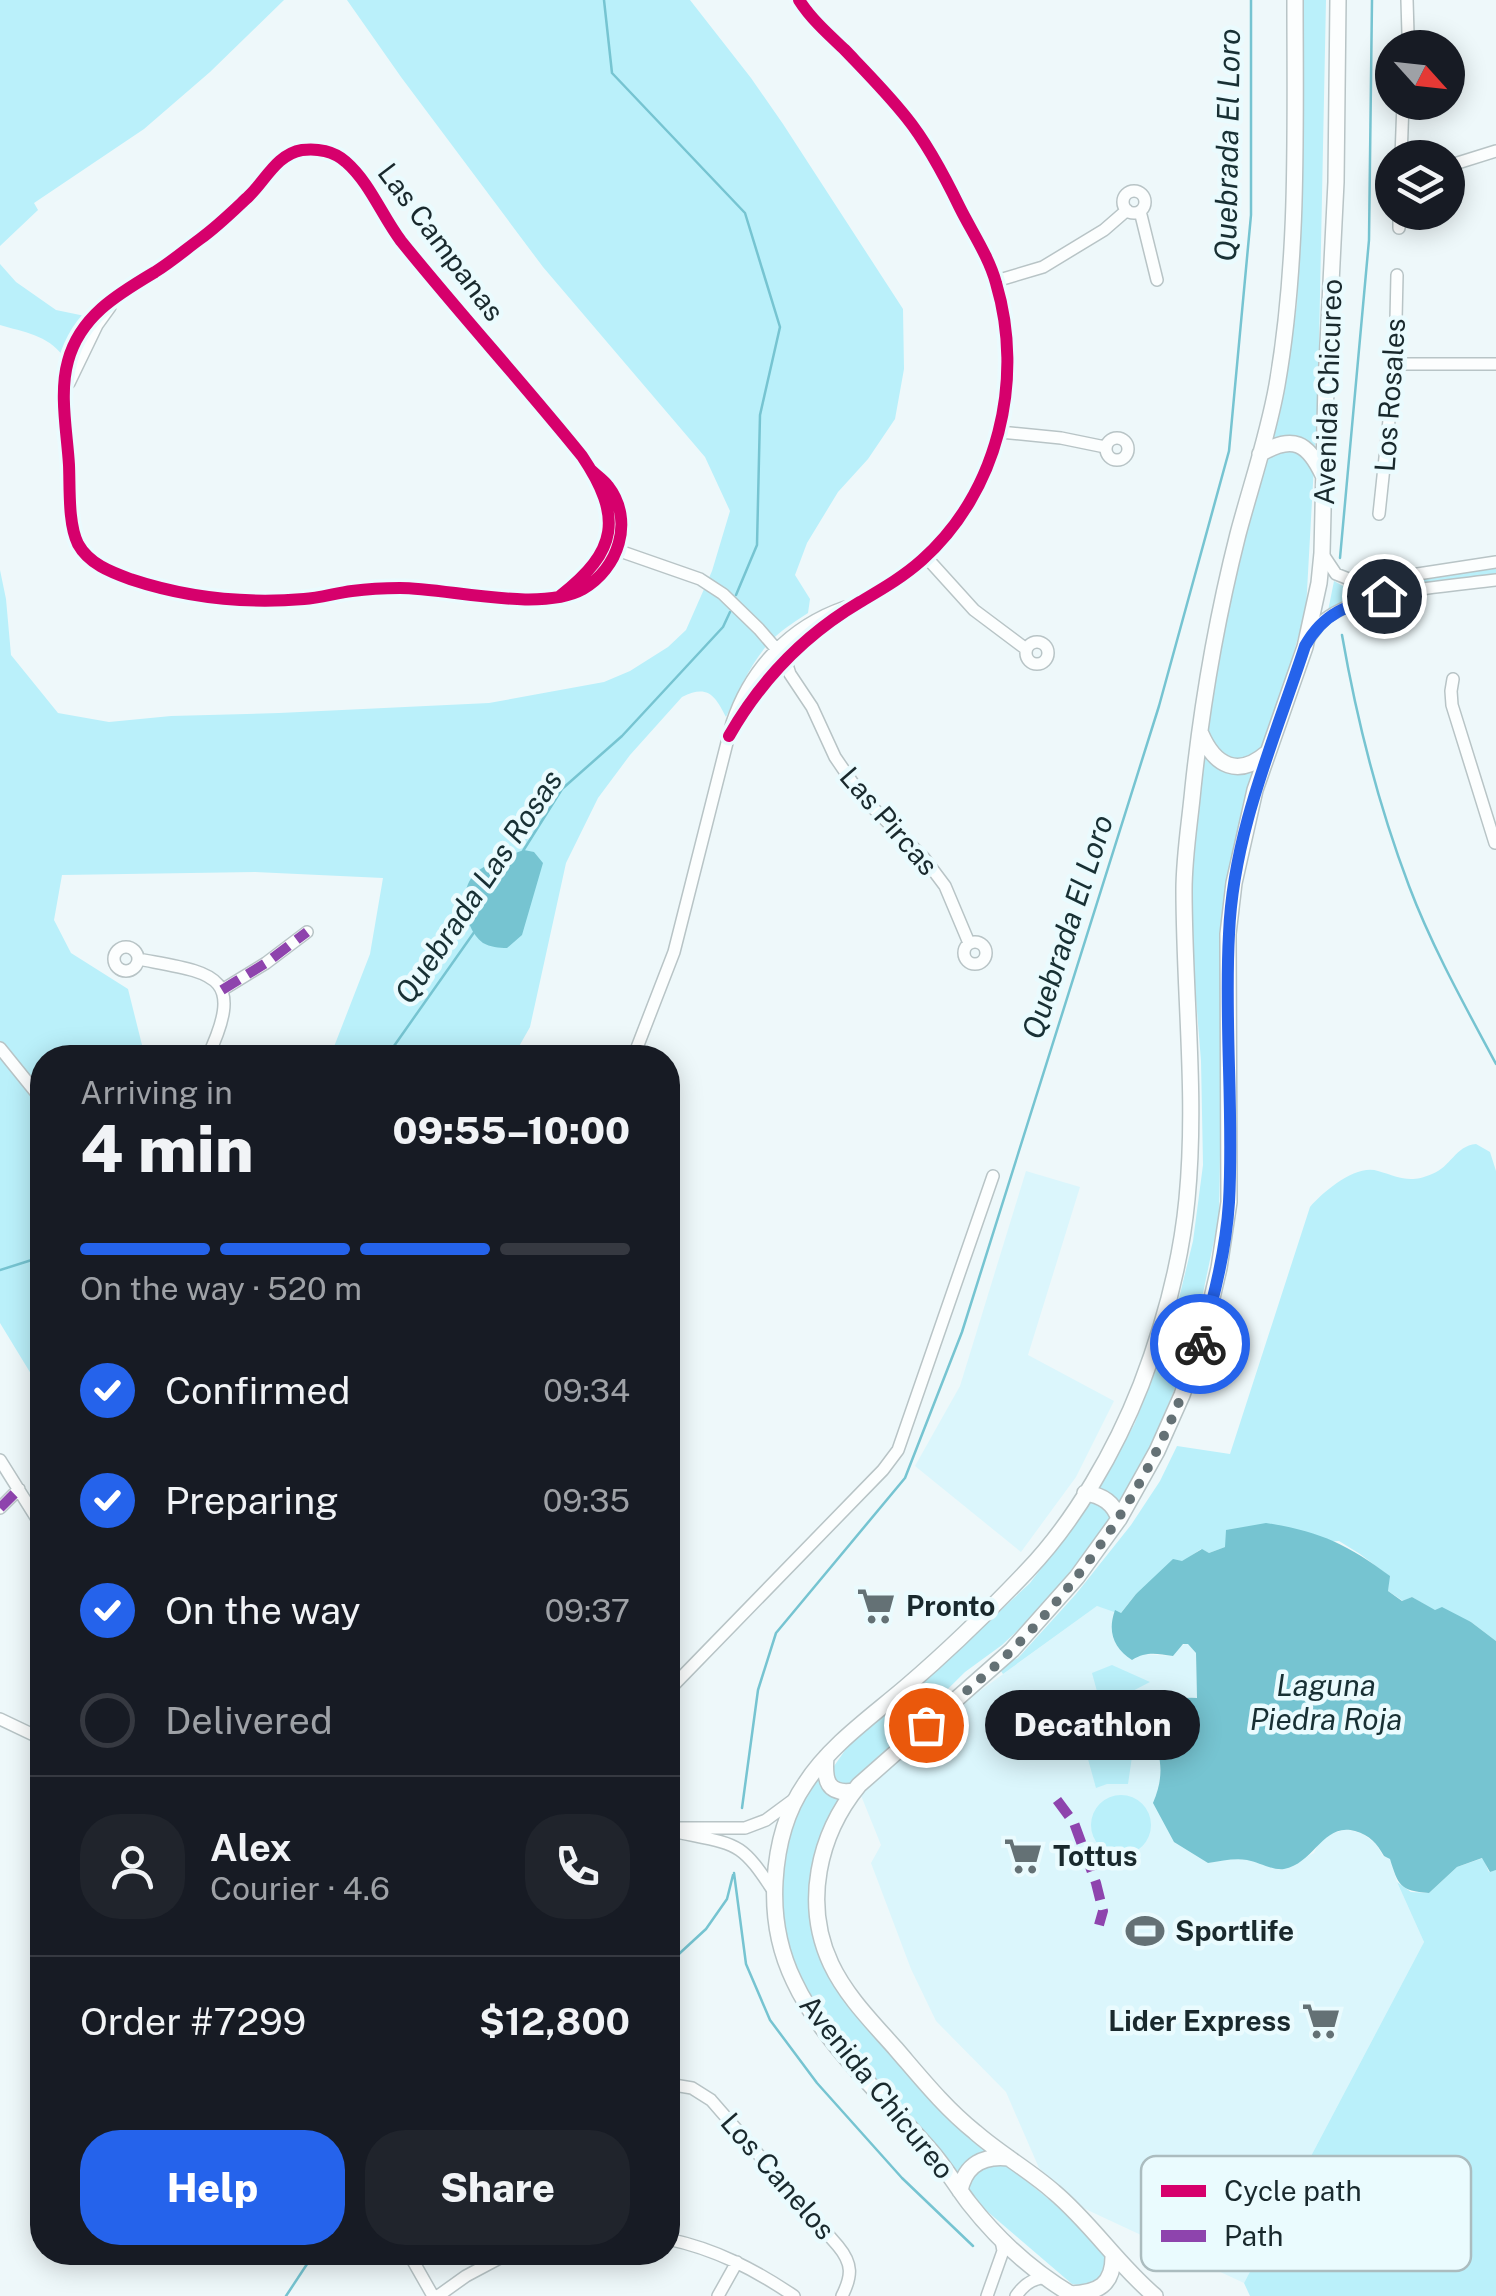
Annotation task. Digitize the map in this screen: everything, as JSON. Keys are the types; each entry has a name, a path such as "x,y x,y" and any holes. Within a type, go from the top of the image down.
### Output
{"main road":[{"name":"Avenida Chicureo","path":"1072,2295 1002,2240 830,2037 791,1975 782,1950 775,1894 782,1835 809,1777 826,1757 951,1648 1028,1570 1085,1493 1122,1428 1146,1371 1170,1296 1183,1235 1189,1179 1184,883 1212,654 1277,385 1288,290 1294,170 1295,0"},
{"name":"Avenida Chicureo","path":"1155,2296 1066,2202 964,2122 861,2008 831,1963 819,1923 818,1876 830,1831 854,1791 997,1664 1078,1577 1119,1519 1158,1451 1204,1332 1229,1202 1230,922 1244,833 1305,646 1322,553 1338,0"},
{"path":"1260,454 1282,443 1299,445 1314,456 1325,479"},
{"path":"1201,734 1213,754 1228,765 1246,766 1267,753"},
{"path":"1085,1493 1106,1500 1119,1519"},
{"path":"826,1757 825,1775 830,1785 840,1792 854,1791"},
{"path":"960,2191 964,2175 976,2163 1009,2158"},
{"path":"1072,2295 1103,2285 1112,2272 1114,2254"}],"street":[{"path":"730,736 762,684 784,659 894,582 958,522 980,486 1000,432 1006,389 1007,350 996,282 943,173 909,120 799,0"},
{"path":"1408,0 1408,30"},
{"name":"Las Campanas","path":"320,149 343,158 356,172 398,236 608,486 618,505 621,523 612,548 607,569 581,590 560,596 508,599 402,588 252,602 199,598 146,584 110,572 91,560 79,545 74,528 65,391 97,325 125,288 208,233 279,162 296,151 320,149"},
{"path":"1465,163 1496,152"},
{"path":"996,282 1060,258 1133,211 1157,280"},
{"name":"Los Rosales","path":"1379,514 1394,364 1398,276"},
{"path":"1394,364 1496,364"},
{"path":"1000,432 1106,447"},
{"path":"612,548 712,586 776,648"},
{"path":"1322,553 1336,574 1359,583 1496,562"},
{"path":"926,556 974,610 1026,649"},
{"path":"1305,646 1324,620 1359,603 1496,580"},
{"path":"638,1045 674,952 736,711 746,688 776,648 813,621 859,603"},
{"name":"Las Pircas","path":"776,648 812,708 835,757 863,798 924,858 945,886 969,943"},
{"path":"1454,679 1452,704 1490,805 1496,843"},
{"path":"222,990 306,932"},
{"path":"138,959 199,970 222,990 226,1000 224,1012 212,1045"},
{"path":"0,1048 30,1085"},
{"path":"680,1679 898,1450 993,1176"},
{"path":"0,1460 30,1508"},
{"path":"0,1508 18,1489"},
{"path":"0,1719 30,1733"},
{"path":"680,1829 750,1827 796,1798"},
{"path":"680,1832 724,1842 743,1851 775,1894"},
{"name":"Los Canelos","path":"680,2086 692,2088 711,2100 838,2246 851,2267 842,2296"},
{"path":"990,2294 1002,2240"},
{"path":"680,2242 737,2262 794,2296"},
{"path":"718,2296 737,2262"},
{"path":"416,2265 436,2296 487,2265"},
{"path":"1016,2296 1028,2283 1046,2278"}],"shaded area":[{"path":"0,0 284,0 144,129 34,203 38,210 0,246"},
{"path":"347,0 690,0 783,124 903,309 904,369 895,419 868,459 838,492 807,543 795,575 810,599 808,613 760,654 726,717 710,694 698,692 682,697 598,798 566,863 530,1027 520,1045 335,1045 370,954 383,878 255,872 62,875 54,920 71,953 128,989 142,1045 30,1045 30,1372 0,1323 0,570 11,655 58,713 109,722 489,703 604,682 668,647 686,630 712,571 730,511 705,457 543,267"},
{"path":"1302,0 1326,0 1318,393 1306,609 1267,729 1224,900 1219,1217 1191,1350 1139,1474 1090,1547 1038,1611 1002,1645 965,1672 854,1782 844,1785 835,1781 832,1769 848,1746 1030,1583 1086,1510 1134,1425 1170,1335 1193,1241 1203,1165 1201,1061 1189,911 1197,802 1214,678 1239,551 1279,418 1297,304"},
{"path":"0,264 16,282 56,310 85,316 63,356 43,339 0,325"},
{"path":"1496,567 1496,574 1360,596 1328,611 1334,581 1363,589"},
{"path":"1476,1144 1490,1152 1496,1171 1496,1641 1471,1622 1435,1611 1412,1597 1403,1601 1388,1591 1389,1576 1339,1541 1225,1547 1209,1553 1201,1549 1136,1594 1120,1614 1097,1606 1003,1674 998,1667 1018,1658 1131,1525 1177,1446 1230,1454 1310,1207 1332,1187 1360,1171 1417,1179 1438,1171 1463,1149"},
{"path":"1026,1171 1080,1187 1028,1355 1114,1401 1076,1477 1021,1552 915,1466 960,1386"},
{"path":"1097,1606 1115,1610 1112,1619 1142,1654 1173,1656 1178,1647 1188,1643 1196,1653 1197,1698 1176,1696 1166,1703 1152,1730 1162,1762 1154,1803 1208,1863 1233,1858 1280,1870 1314,1853 1330,1834 1347,1829 1363,1834 1383,1856 1390,1858 1424,1942 1311,2156 1141,2156 1141,2235 1081,2207 1039,2168 1006,2092 936,2021 911,1969 871,1863 881,1845 860,1793 973,1696"},
{"path":"1112,1665 1150,1682 1119,1698 1098,1695 1092,1673"},
{"path":"1073,1705 1138,1716 1128,1784 1096,1788"},
{"path":"820,1775 840,1798 832,1813 819,1949 955,2123 986,2152 969,2160 958,2176 825,2018 795,1965 787,1938 782,1881 793,1826"},
{"path":"1121,1795 1142,1804 1151,1825 1142,1846 1121,1855 1100,1846 1091,1825 1100,1804"},
{"path":"1483,1858 1489,1872 1496,1870 1496,2296 1250,2296 1244,2283 1250,2271 1471,2271 1471,2156 1311,2156 1424,1942 1397,1882 1411,1892 1429,1893 1457,1867"},
{"path":"985,2164 1010,2168 1070,2218 1105,2253 1103,2274 1093,2282 1072,2284 974,2200 970,2180"},
{"path":"1218,2271 1250,2271 1244,2283"}],"water":[{"path":"524,850 534,852 543,863 522,935 507,948 486,944 468,921 468,883 483,867"},
{"name":"Laguna Piedra Roja","path":"1266,1523 1302,1530 1346,1547 1390,1576 1388,1591 1402,1601 1412,1597 1435,1610 1442,1607 1496,1641 1496,1870 1490,1872 1482,1858 1457,1867 1429,1893 1402,1885 1390,1859 1369,1838 1355,1831 1335,1832 1304,1859 1284,1869 1242,1859 1208,1863 1174,1842 1153,1803 1160,1766 1152,1730 1167,1703 1178,1698 1197,1698 1196,1653 1183,1644 1173,1656 1147,1654 1132,1660 1114,1639 1115,1610 1121,1613 1173,1559 1182,1561 1202,1549 1209,1553 1225,1547 1226,1530"}],"waterway":[{"name":"Quebrada Las Rosas","path":"604,0 612,73 745,213 780,327 760,415 757,545 736,595"},
{"name":"Quebrada El Loro","path":"742,1808 758,1690 776,1633 905,1478 962,1332 1159,706 1229,451 1251,215 1251,0"},
{"path":"1340,558 1369,240 1372,0"},
{"name":"Quebrada Las Rosas","path":"523,851 562,789 622,736 723,627 730,612"},
{"path":"1342,635 1370,762 1398,855 1438,954 1496,1064"},
{"name":"Quebrada Las Rosas","path":"395,1045 475,931"},
{"name":"Quebrada Las Rosas","path":"0,1270 30,1261"},
{"path":"734,1873 746,1964 770,2020 817,2083 902,2178 973,2246"},
{"name":"Quebrada El Loro","path":"680,1953 706,1929 727,1899 733,1875"},
{"name":"Quebrada El Loro","path":"286,2296 306,2265"}],"marked path":[{"path":"222,990 307,932"},
{"path":"0,1508 19,1489"},
{"path":"1057,1800 1074,1823 1096,1883 1103,1911 1099,1925"}],"cycle path":[{"path":"729,736 755,696 802,644 907,572 948,533 970,502 986,468 1005,395 1004,320 993,273 980,245 914,127 799,0"},
{"path":"560,596 594,564 608,532 604,497 595,478 560,429 401,241 362,180 336,155 308,149 285,157 213,229 102,308 81,331 68,361 64,413 71,516 78,544 88,557 108,570 173,591 260,601 394,588 519,599 565,596 595,580 619,543 620,514 616,500 591,470"}],"way so far":[{"path":"926,1725 1034,1627 1104,1542 1158,1451 1200,1344"}],"place":[{"name":"Pronto","path":"876,1606"},
{"name":"Decathlon","path":"926,1725"},
{"name":"Tottus","path":"1023,1856"},
{"name":"Sportlife","path":"1145,1931"},
{"name":"Lider Express","path":"1321,2021"}],"route":[{"path":"1200,1344 1219,1268 1229,1202 1228,934 1249,811 1311,636 1332,614 1384,596"}]}
